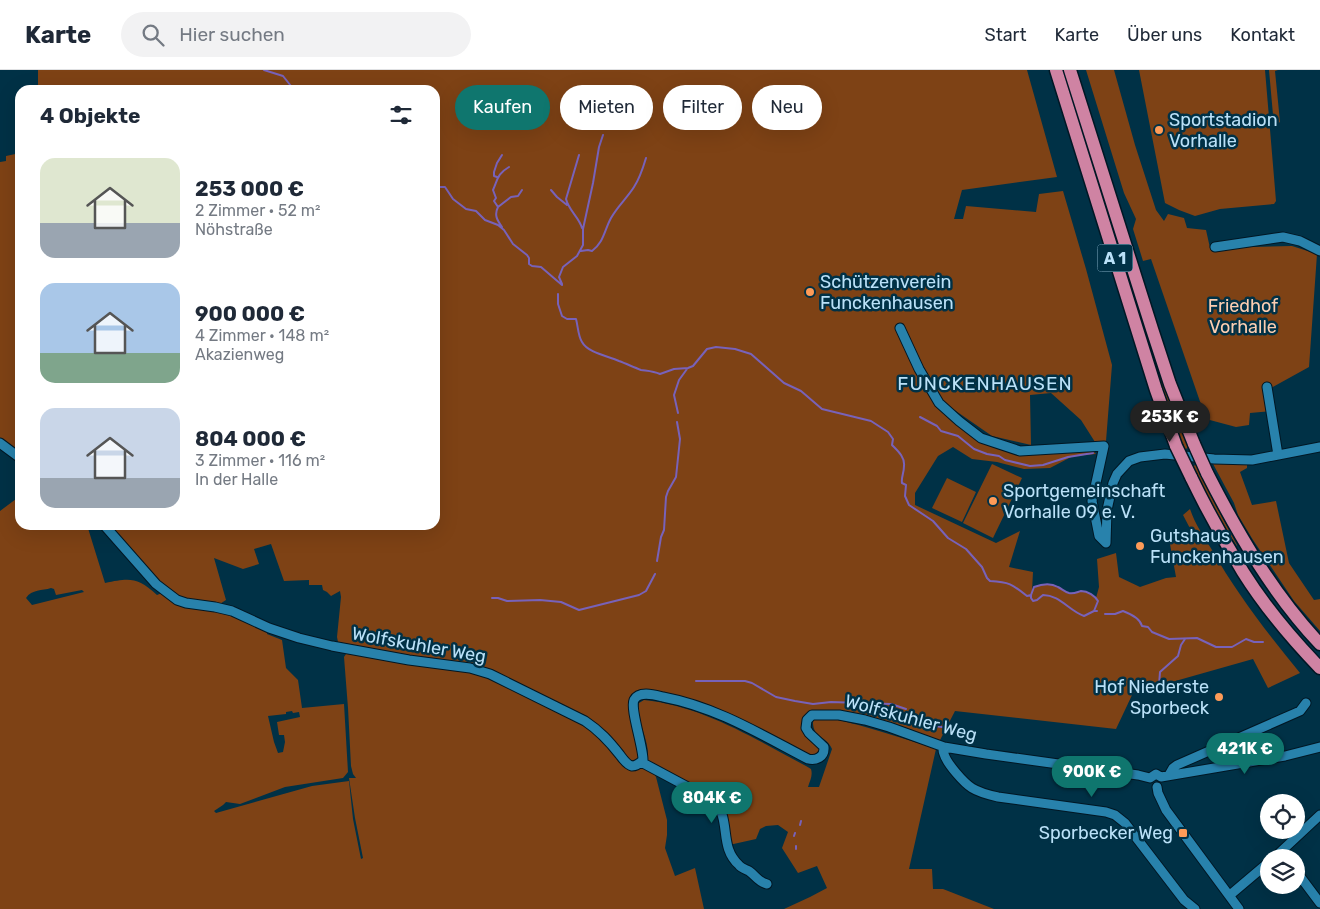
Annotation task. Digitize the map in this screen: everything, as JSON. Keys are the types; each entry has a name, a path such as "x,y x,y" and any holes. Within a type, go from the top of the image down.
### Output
{"highway":[{"name":"A 1","path":"1056,70 1156,390 1176,446 1216,527 1244,573 1282,625 1320,668"},
{"name":"A 1","path":"1070,70 1152,330 1170,384 1194,444 1230,517 1258,563 1276,590 1320,644"}],"street":[{"path":"1215,247 1283,237 1300,241 1320,251"},
{"path":"900,328 919,369 939,403 981,438 1020,451 1104,446 1092,500 1099,536 1106,543 1107,510 1112,483 1117,474 1130,461 1140,457 1165,454 1214,459 1252,460 1320,447"},
{"path":"1267,388 1278,455"},
{"path":"0,443 15,454"},
{"name":"Wolfskuhler Weg","path":"108,530 156,584 177,600 232,611 269,628 332,646 409,660 477,669 585,721 599,731 628,764 632,766 637,765 643,760 634,701 636,697 648,694 671,698 724,715 811,760 818,759 825,750 822,744 806,728 807,720 816,714 839,715 865,720 944,746 1150,778 1156,774 1165,776 1284,756 1320,747"},
{"path":"1157,787 1177,765 1300,711 1306,703"},
{"path":"944,746 943,753 946,760 956,772 970,787 986,794 1116,815 1125,823 1184,900 1195,909"},
{"path":"640,762 714,802 723,815 726,845 730,855 739,866 750,872 759,881 767,884"},
{"path":"1150,778 1152,786 1157,787"},
{"path":"1157,787 1166,810 1239,909"},
{"path":"1287,849 1320,815"},
{"path":"1230,895 1260,870"},
{"path":"1305,883 1320,903"}],"green space":[{"path":"38,70 1027,70 1057,177 962,190 954,219 963,219 966,206 1036,212 1039,194 1063,191 1112,365 1106,441 1095,442 1081,420 1051,393 1030,395 1031,445 992,436 940,400 938,405 951,419 985,444 1030,455 1091,449 1096,454 1073,456 1050,468 1024,469 997,462 972,459 953,447 938,456 915,493 915,505 996,543 1020,531 1009,567 1033,572 1032,591 1037,586 1048,584 1069,593 1081,591 1089,593 1096,598 1099,587 1097,559 1116,553 1119,577 1140,587 1166,578 1176,577 1170,544 1194,536 1183,515 1190,509 1194,520 1242,598 1300,673 1268,688 1253,659 1133,693 1116,729 955,711 938,744 851,717 833,714 817,715 807,720 806,726 809,734 820,742 825,750 820,757 814,760 808,759 725,716 702,707 650,694 640,695 635,699 633,705 634,712 643,748 641,762 646,765 648,750 638,711 639,703 644,700 666,703 708,716 767,745 811,769 808,787 819,787 832,749 815,731 813,720 832,719 844,721 936,749 909,869 932,869 933,889 943,889 994,909 784,909 827,888 817,866 798,873 782,848 788,832 778,825 766,826 760,829 756,839 729,845 723,813 711,797 648,765 656,777 667,820 665,848 675,876 695,868 704,909 0,909 0,511 15,500 15,530 89,530 105,583 133,580 144,585 157,595 162,593 184,605 227,613 282,640 286,668 298,680 302,708 344,704 348,772 343,778 285,787 240,804 226,802 214,811 216,813 312,786 349,781 353,819 361,859 363,858 349,778 356,778 351,766 344,657 350,653 397,661 398,654 338,642 340,591 331,596 323,590 322,585 309,585 309,580 284,581 271,544 254,549 259,564 243,569 214,558 226,600 215,607 177,600 156,584 108,530 440,530 440,85 38,85","holes":["51,588 54,589 56,595 82,590 84,592 32,605 26,598 34,592","292,711 293,713 299,712 300,717 277,722 279,735 284,735 285,742 283,752 278,753 268,716 286,714 286,712"]},
{"path":"1063,70 1065,70 1172,405 1188,448 1185,449 1168,406"},
{"name":"Friedhof Vorhalle","path":"1086,70 1114,70 1156,210 1164,221 1168,214 1184,218 1187,228 1206,230 1210,248 1292,246 1317,254 1309,367 1271,388 1273,411 1250,413 1249,425 1236,427 1206,419 1151,259 1143,261 1133,229 1136,219 1124,193"},
{"path":"1139,70 1265,70 1276,201 1274,204 1220,209 1195,216 1165,203"},
{"path":"1269,70 1278,70 1275,71 1280,122 1274,126"},
{"path":"15,154 15,454 0,443 0,162 6,161 6,156"},
{"path":"1212,462 1247,464 1247,468 1240,472 1252,505 1276,501 1289,563 1314,600 1320,599 1320,631 1294,601 1253,540 1238,515 1234,503"},
{"name":"Sportgemeinschaft Vorhalle 09 e. V.","path":"992,464 1022,478 993,538 963,523"},
{"path":"1196,465 1237,546 1203,487 1193,466"},
{"path":"947,478 976,492 962,522 932,508"}],"waterway":[{"path":"264,70 283,76 290,85"},
{"path":"562,284 559,277 563,267 577,256 583,245 583,229 603,135"},
{"path":"497,177 494,176 494,172 502,155"},
{"path":"579,155 566,199 582,228"},
{"path":"581,251 592,251 599,244 613,214 636,184 646,158"},
{"path":"502,227 496,213 498,207 494,201 496,198 493,190 500,174 509,167"},
{"path":"440,187 445,187 453,199 466,209 476,211 485,220 498,225 504,230 513,244 527,255 529,264 541,267 562,285"},
{"path":"498,207 511,197 518,196 522,190"},
{"path":"551,190 567,205"},
{"path":"558,294 558,304 562,316 567,319 576,319 582,342 589,349 599,354 641,370 660,374 674,369 693,366 707,349 716,347 735,349 751,354 784,383 801,391 822,409 871,421 888,432 893,439 892,445 902,457 904,463 902,483 906,485 905,496 909,505 933,521 948,538 966,549 982,567 990,581 1006,583 1014,586 1027,596 1031,595"},
{"path":"678,413 674,395 679,380 687,369"},
{"path":"920,417 937,426 941,431 958,436 974,449 999,456 1005,460 1030,466 1043,465 1068,457 1093,453"},
{"path":"657,561 664,530 666,497 676,477 680,439 677,422"},
{"path":"492,598 507,601 540,600 561,602 579,610 639,595 646,591 655,574"},
{"path":"1031,595 1034,587 1046,584 1069,593 1084,591 1091,594 1098,601 1094,611 1097,611"},
{"path":"1031,595 1033,601 1043,595 1049,596 1084,616 1094,611"},
{"path":"1105,614 1126,612 1137,619 1142,626 1148,627 1152,632 1169,639 1197,638 1216,647 1232,647 1246,639 1254,642 1263,642"},
{"path":"1159,685 1160,672 1178,656 1185,639"},
{"path":"696,681 745,681 776,697 813,704 831,702 891,704 906,709"},
{"path":"914,714 934,726 956,728"},
{"path":"800,825 801,821"}],"place":[{"name":"Sportstadion Vorhalle","path":"1159,130"},
{"name":"Schützenverein Funckenhausen","path":"810,292"},
{"name":"Sportgemeinschaft Vorhalle 09 e. V.","path":"993,501"},
{"name":"Gutshaus Funckenhausen","path":"1140,546"},
{"name":"Hof Niederste Sporbeck","path":"1219,697"},
{"name":"Sporbecker Weg","path":"1183,833"}],"district":[{"name":"FUNCKENHAUSEN","path":"985,383"}]}
